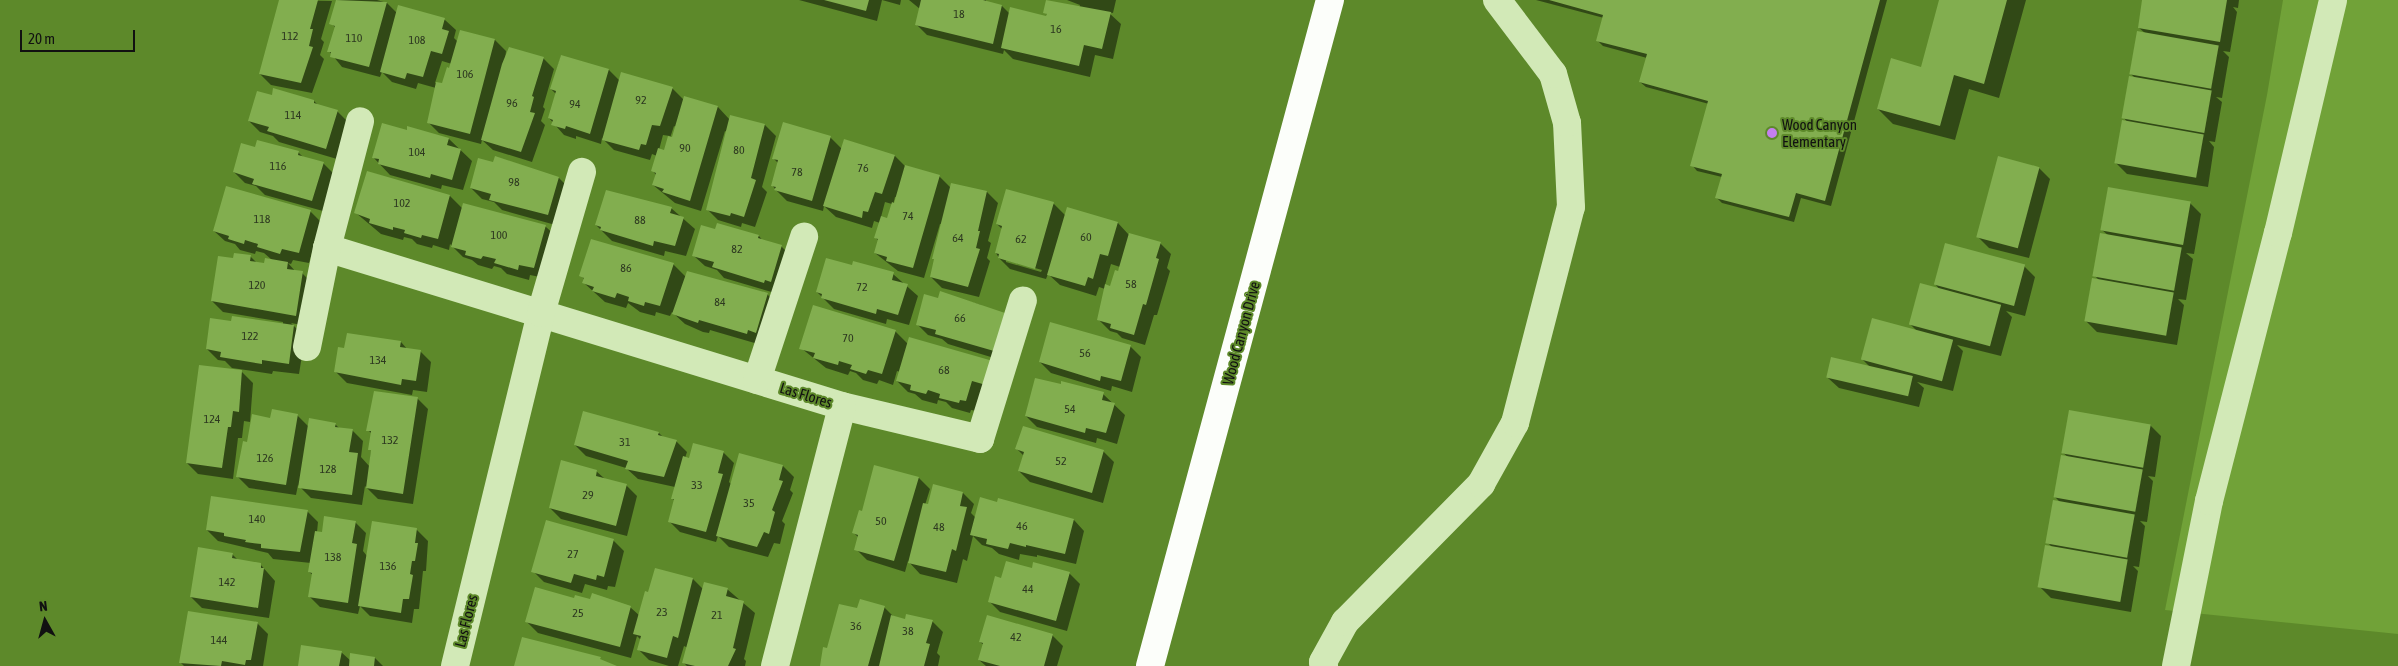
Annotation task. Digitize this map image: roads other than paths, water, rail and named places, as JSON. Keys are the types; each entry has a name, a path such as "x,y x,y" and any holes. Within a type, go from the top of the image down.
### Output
{"main road":[{"name":"Wood Canyon Drive","path":"1150,666 1330,0"}],"street":[{"path":"1324,666 1323,662 1345,622 1481,484 1510,432 1569,216 1571,207 1567,123 1553,74 1497,0"},
{"path":"2176,666 2209,501 2278,234 2333,0"},
{"path":"308,347 327,248 360,121"},
{"path":"541,313 582,172"},
{"path":"757,380 804,237"},
{"name":"Las Flores","path":"327,248 842,406 774,666"},
{"path":"842,406 980,439 1023,300"},
{"name":"Las Flores","path":"454,666 541,313"}],"place":[{"name":"Wood Canyon Elementary","path":"1772,133"}]}
